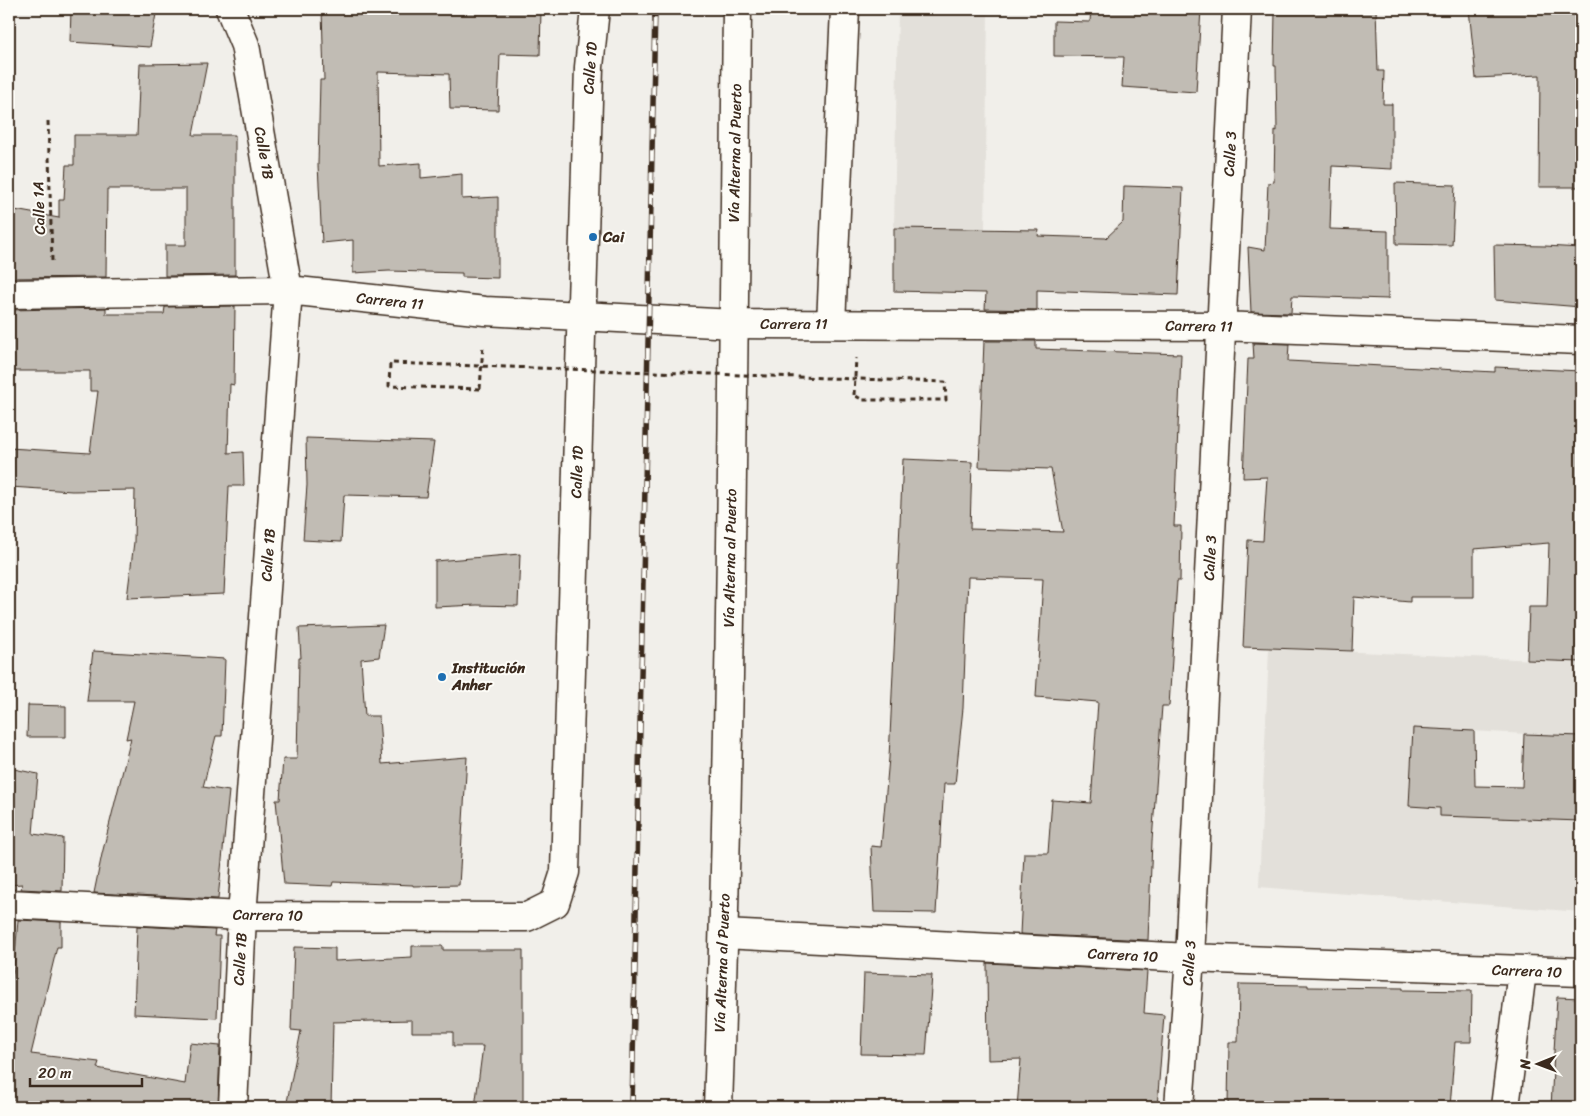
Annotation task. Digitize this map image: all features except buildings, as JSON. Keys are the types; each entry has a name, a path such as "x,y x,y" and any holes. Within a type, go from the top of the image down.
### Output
{"street":[{"name":"Calle 1B","path":"230,9 246,45 288,290 242,916 233,1107"},
{"name":"Calle 1D","path":"527,917 555,903 565,872 589,67 595,9"},
{"name":"Vía Alterna al Puerto","path":"718,1107 724,934 737,9"},
{"path":"831,324 845,9"},
{"name":"Calle 3","path":"1179,1107 1190,958 1237,9"},
{"name":"Carrera 11","path":"9,294 288,290 485,311 734,324 1221,326 1581,340"},
{"name":"Carrera 10","path":"9,904 242,916 527,917"},
{"name":"Carrera 10","path":"724,934 1190,958 1581,972"},
{"path":"1505,1107 1522,971"}],"path":[{"name":"Calle 1A","path":"48,121 53,294"},
{"path":"485,311 480,389 389,386 390,363 945,382 946,400 863,400 854,395"}],"shaded area":[{"path":"898,9 988,9 985,229 894,228"},
{"path":"1269,648 1581,662 1581,737 1414,728 1409,806 1581,816 1581,912 1259,887"}],"railway":[{"path":"632,1107 655,9"}],"place":[{"name":"Cai","path":"593,237"},
{"name":"Institución Anher","path":"442,677"}]}
